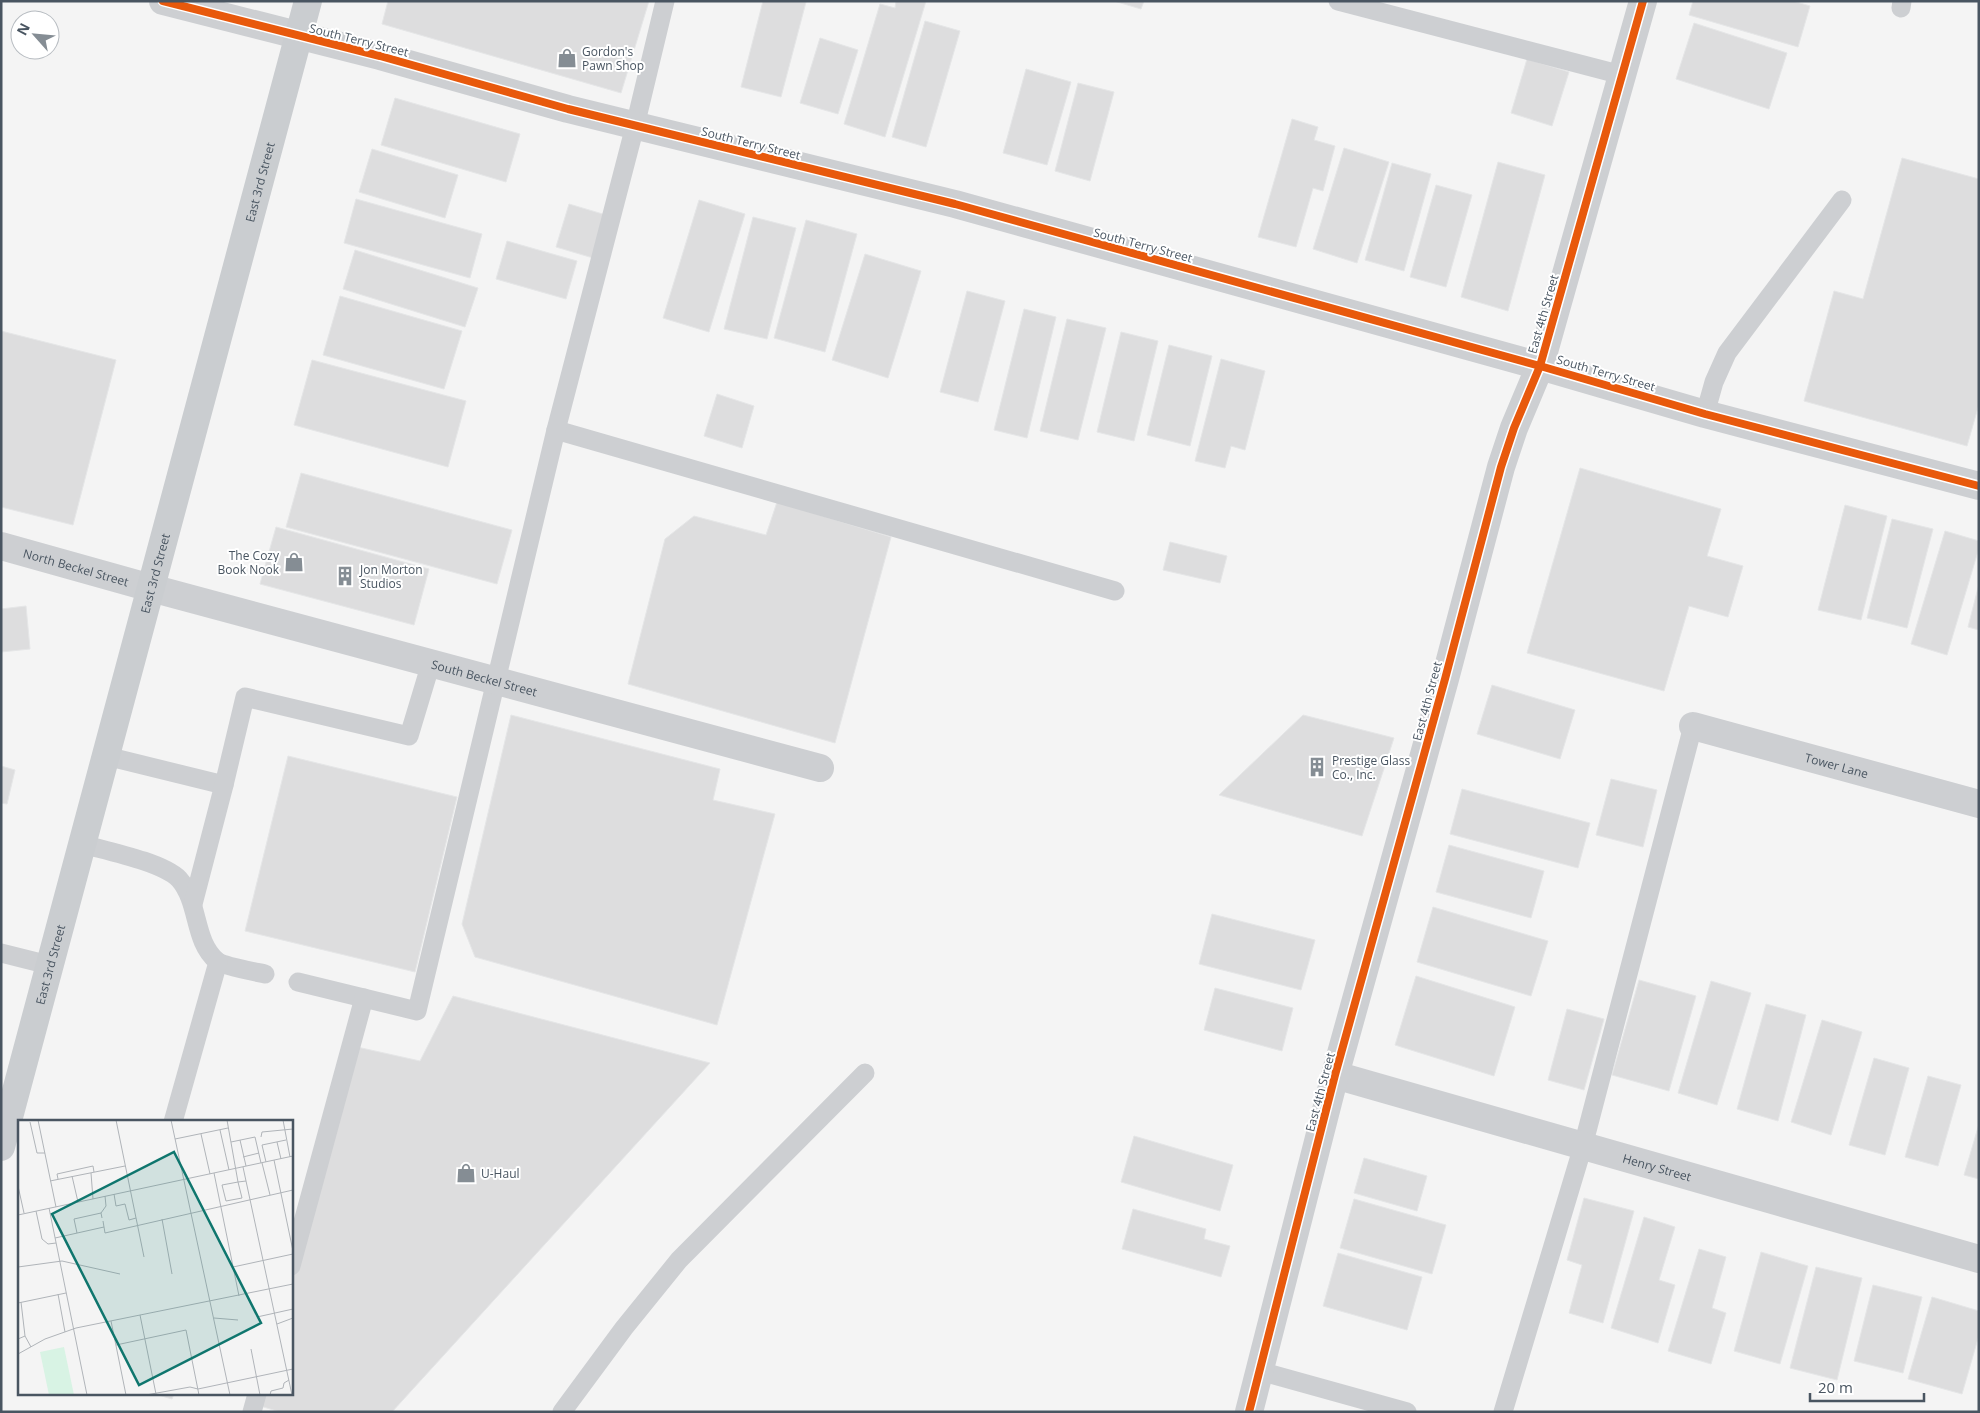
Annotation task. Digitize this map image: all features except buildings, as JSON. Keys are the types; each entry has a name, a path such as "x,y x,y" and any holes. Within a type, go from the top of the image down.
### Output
{"main road":[{"name":"East 3rd Street","path":"1,1147 6,1113 106,756 308,1"}],"street":[{"name":"South Terry Street","path":"163,1 380,56 568,109 955,204 1540,366 1705,414 1979,486"},
{"name":"East 4th Street","path":"1248,1412 1335,1075 1445,678 1501,467 1514,428 1540,366 1642,1"},
{"name":"North Beckel Street","path":"1,546 151,588"},
{"name":"South Beckel Street","path":"151,588 820,768"},
{"name":"Tower Lane","path":"1693,726 1979,804"},
{"name":"Henry Street","path":"1335,1075 1979,1258"}],"lane":[{"path":"298,982 418,1010 556,430 635,126 664,1"},
{"path":"1338,1 1622,75"},
{"path":"1705,414 1714,382 1727,353 1842,200"},
{"path":"556,430 1115,591"},
{"path":"193,904 245,697 409,736 430,663"},
{"path":"1503,1412 1582,1146 1693,726"},
{"path":"106,756 224,785"},
{"path":"82,844 151,863 178,879 193,904 203,943 218,962 265,974"},
{"path":"1,953 49,965"},
{"path":"174,1120 218,962"},
{"path":"292,1262 364,998"},
{"path":"562,1412 624,1328 679,1260 865,1073"},
{"path":"1260,1371 1407,1412"},
{"path":"252,1412 256,1396"}],"cycle path":[{"path":"163,1 380,56 568,109 955,204 1540,366 1705,414 1979,486"},
{"path":"1249,1412 1335,1075 1445,679 1501,467 1514,428 1540,366 1643,1"}],"place":[{"name":"Gordon's Pawn Shop","path":"567,58"},
{"name":"The Cozy Book Nook","path":"294,562"},
{"name":"Jon Morton Studios","path":"345,576"},
{"name":"Prestige Glass Co., Inc.","path":"1317,767"},
{"name":"U-Haul","path":"466,1173"}]}
